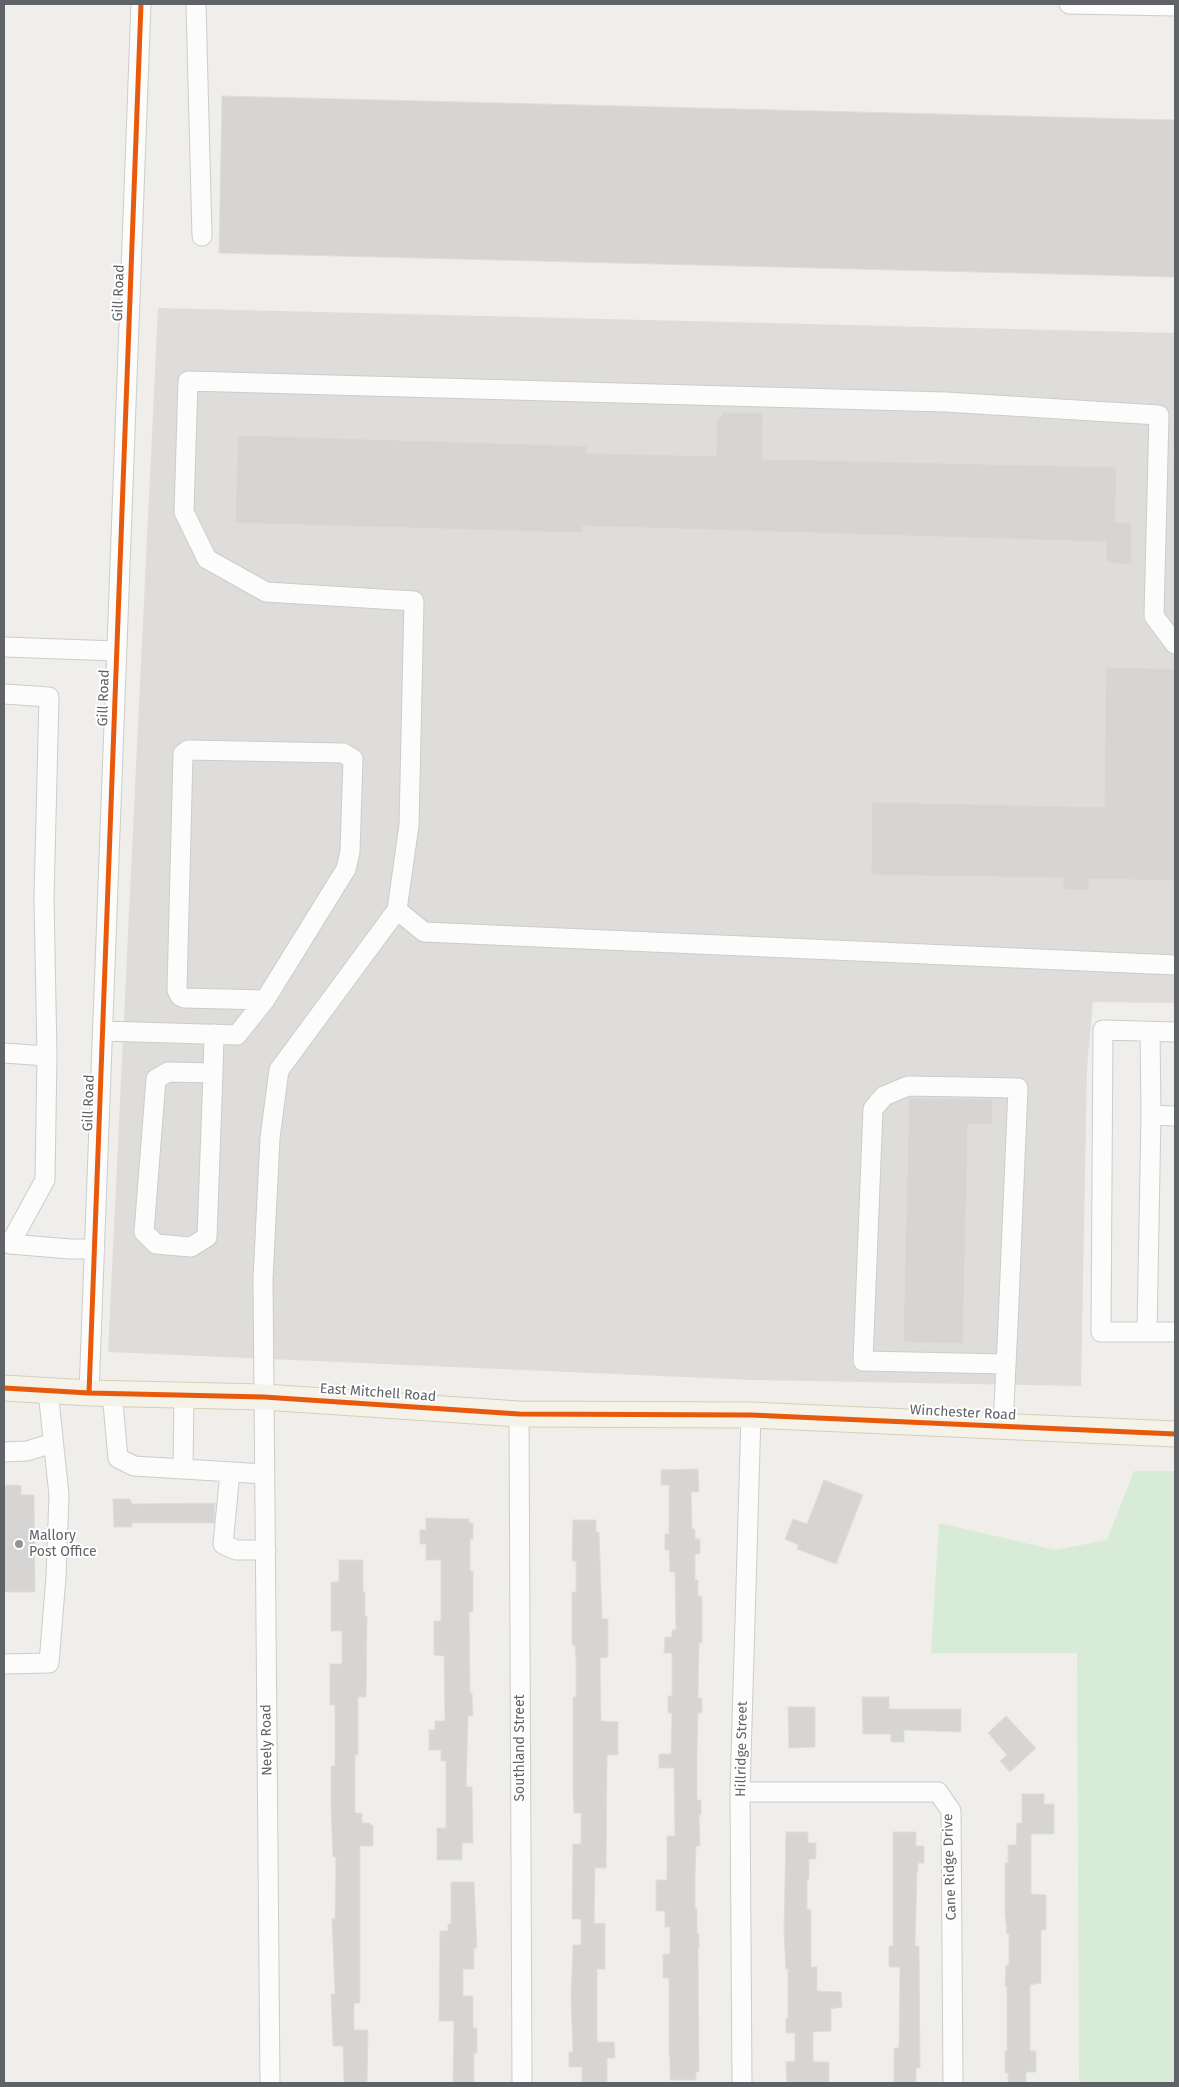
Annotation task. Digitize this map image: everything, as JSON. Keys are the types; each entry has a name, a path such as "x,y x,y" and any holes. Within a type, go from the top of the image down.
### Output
{"main road":[{"name":"East Mitchell Road","path":"4,1388 101,1393 264,1397 519,1414 750,1415"},
{"name":"Winchester Road","path":"750,1415 1175,1434"}],"street":[{"name":"Gill Road","path":"141,4 94,1249 101,1393 118,1458 134,1466 183,1469"},
{"path":"196,4 202,236"},
{"path":"1069,4 1175,6"},
{"path":"1175,644 1154,616 1159,415 945,402 188,381 184,512 207,560 266,592 414,601 410,825 397,910 424,932 1175,965"},
{"path":"4,647 117,651"},
{"path":"4,694 48,697 44,898 47,1056 44,1180 10,1244 61,1249 94,1249"},
{"path":"103,1031 237,1035 265,1000 346,869 350,852 353,759 343,753 188,750 183,754 177,990 180,996 184,998 265,1000"},
{"name":"Neely Road","path":"270,2083 264,1269 270,1138 279,1070 397,910"},
{"path":"1175,1032 1103,1030 1101,1332 1175,1332"},
{"path":"1147,1332 1151,1115 1150,1032"},
{"path":"213,1073 168,1072 156,1079 144,1232 156,1244 192,1247 207,1237 213,1073 214,1034"},
{"path":"4,1053 47,1056"},
{"path":"1003,1426 1006,1364 1018,1088 908,1086 884,1096 873,1109 863,1361 1006,1364"},
{"path":"1151,1115 1175,1116"},
{"path":"4,1664 49,1663 56,1577 59,1495 48,1391"},
{"path":"184,1395 183,1469 265,1474"},
{"name":"Southland Street","path":"519,1414 522,2083"},
{"name":"Hillridge Street","path":"742,2083 740,1792 750,1415"},
{"path":"4,1452 27,1451 53,1443"},
{"path":"230,1472 224,1544 236,1550 266,1550"},
{"name":"Cane Ridge Drive","path":"740,1792 938,1792 951,1812 953,2083"}],"shaded area":[{"path":"158,308 1175,333 1175,1003 1093,1002 1087,1069 1081,1386 753,1380 108,1352"}],"green space":[{"path":"1134,1471 1175,1471 1175,2083 1079,2083 1077,1653 931,1653 939,1523 1055,1550 1107,1540"}],"building":[{"path":"222,96 1175,120 1175,277 219,253"},
{"path":"722,412 763,413 762,459 1117,467 1115,522 1131,523 1132,564 1106,562 1106,542 583,526 583,533 235,523 238,435 587,446 587,453 716,456 717,417 721,417"},
{"path":"1106,667 1175,669 1175,881 1089,879 1089,890 1070,890 1063,889 1063,878 871,875 872,802 1104,807"},
{"path":"909,1098 993,1099 992,1124 968,1124 963,1344 903,1342"},
{"path":"698,1469 699,1492 691,1492 692,1529 695,1529 695,1539 700,1539 700,1554 695,1554 695,1580 698,1580 698,1596 702,1596 702,1643 699,1643 698,1698 702,1698 702,1713 698,1713 697,1750 697,1800 701,1800 701,1815 699,1815 700,1846 696,1846 695,1876 695,1909 697,1909 697,1934 699,1934 699,2072 696,2072 696,2080 670,2080 669,1978 663,1978 663,1954 670,1954 670,1927 665,1927 665,1911 656,1911 656,1880 667,1880 667,1836 675,1836 674,1768 659,1768 659,1754 671,1754 672,1713 668,1713 668,1696 672,1696 672,1653 664,1653 665,1637 672,1637 672,1630 676,1630 675,1572 670,1572 669,1550 665,1550 665,1534 669,1534 669,1485 661,1485 661,1470"},
{"path":"824,1480 863,1495 836,1564 797,1549 799,1545 785,1539 793,1519 807,1524"},
{"name":"Mallory Post Office","path":"4,1485 19,1485 21,1486 21,1495 34,1495 35,1592 4,1592"},
{"path":"113,1499 130,1499 132,1504 215,1503 214,1523 132,1523 132,1527 114,1527"},
{"path":"426,1518 469,1519 469,1523 473,1523 473,1539 470,1539 470,1571 473,1571 473,1612 469,1612 470,1693 472,1693 473,1716 468,1716 466,1787 472,1787 473,1843 462,1843 462,1860 437,1860 437,1828 446,1828 446,1761 441,1761 441,1750 429,1750 429,1730 435,1730 435,1721 445,1721 444,1656 434,1655 434,1621 441,1621 441,1560 426,1560 426,1544 420,1544 420,1530 426,1530"},
{"path":"573,1520 596,1520 596,1532 599,1532 602,1619 608,1619 608,1657 600,1658 601,1721 618,1722 618,1755 607,1755 606,1868 595,1868 594,1924 605,1923 605,1969 597,1969 597,2037 598,2042 614,2042 615,2058 607,2058 607,2083 582,2083 582,2067 569,2067 569,2052 573,2052 571,1997 573,1945 581,1945 581,1919 572,1919 573,1844 581,1844 581,1813 574,1813 573,1792 573,1697 576,1697 576,1658 575,1645 572,1645 572,1592 576,1592 576,1561 572,1561"},
{"path":"339,1560 363,1560 363,1592 365,1592 365,1616 367,1616 366,1697 358,1697 355,1813 362,1813 362,1823 373,1825 373,1846 360,1846 360,2003 354,2003 354,2030 368,2030 367,2083 344,2083 343,2046 333,2046 331,1994 335,1994 332,1919 335,1919 336,1857 333,1857 331,1766 335,1766 335,1705 330,1705 330,1664 342,1664 342,1631 331,1631 331,1582 339,1582"},
{"path":"862,1697 889,1697 889,1709 961,1709 961,1732 904,1730 904,1742 891,1742 891,1734 863,1734"},
{"path":"788,1707 815,1707 815,1747 789,1748"},
{"path":"1006,1716 1036,1748 1010,1772 1000,1761 1007,1755 988,1733"},
{"path":"1022,1794 1044,1794 1044,1804 1054,1804 1054,1834 1031,1834 1031,1894 1046,1895 1046,1930 1041,1930 1041,1983 1030,1985 1030,2051 1036,2051 1036,2072 1026,2072 1026,2083 1008,2083 1008,2073 1005,2073 1007,1986 1005,1986 1006,1965 1009,1965 1009,1934 1007,1934 1005,1913 1005,1863 1008,1863 1008,1845 1016,1845 1017,1823 1022,1823"},
{"path":"786,1832 808,1832 808,1843 816,1843 816,1859 809,1859 809,1879 807,1879 807,1910 811,1910 811,1967 817,1967 817,1991 841,1992 842,2007 831,2009 831,2031 813,2032 813,2062 829,2062 829,2083 787,2083 786,2062 795,2061 795,2033 786,2033 786,2019 788,2018 788,1969 786,1969 784,1932"},
{"path":"893,1832 916,1832 916,1846 924,1846 924,1863 918,1863 917,1871 915,1946 919,1946 920,2068 916,2068 916,2083 894,2083 894,2048 899,2048 900,1967 889,1967 889,1946 893,1946"},
{"path":"451,1882 474,1882 477,1948 474,1948 474,1969 463,1969 463,1996 473,1996 473,2028 477,2028 477,2053 474,2053 474,2083 453,2083 454,2021 439,2021 440,1931 448,1931 448,1924 451,1924"}],"cycle path":[{"path":"89,1393 141,4"},
{"path":"4,1388 89,1393 264,1397 519,1414 751,1415 1175,1434"}],"place":[{"name":"Mallory Post Office","path":"19,1544"}]}
